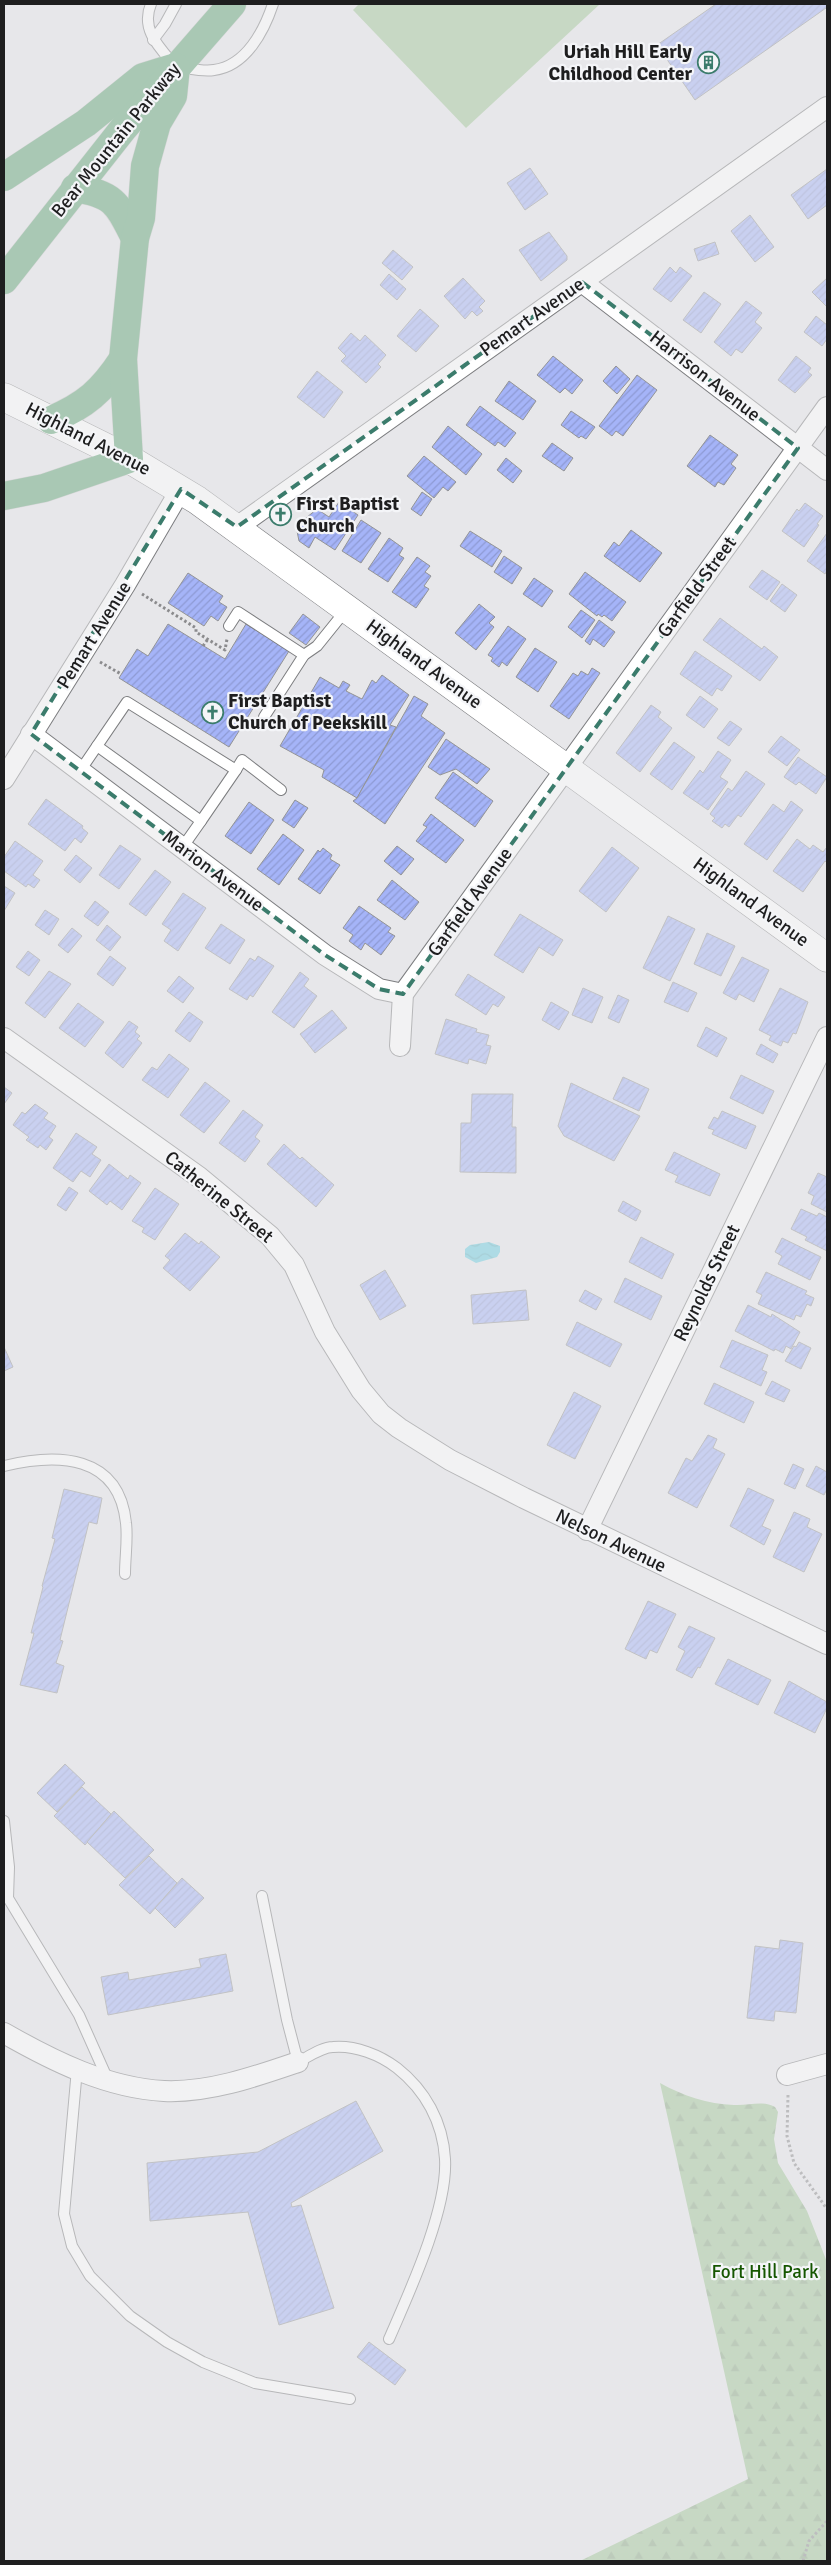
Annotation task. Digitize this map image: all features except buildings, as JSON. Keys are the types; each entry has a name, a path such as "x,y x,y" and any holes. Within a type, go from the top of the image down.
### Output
{"highway":[{"name":"Bear Mountain Parkway","path":"4,280 75,188 176,66 232,4"},
{"path":"4,177 86,123 143,77 176,66 173,96 158,123 145,166 141,218 135,238 123,359 129,459 44,488 4,496"},
{"path":"75,188 98,192 108,198 117,206 135,238"},
{"path":"50,420 69,412 94,396 104,387 123,359"}],"street":[{"name":"Pemart Avenue","path":"237,527 827,107"},
{"name":"Harrison Avenue","path":"582,282 827,470"},
{"name":"Highland Avenue","path":"4,397 129,459 181,489 237,527 827,958"},
{"name":"Garfield Street","path":"566,767 827,407"},
{"name":"Pemart Avenue","path":"4,779 125,585 181,489"},
{"name":"Marion Avenue","path":"31,734 326,955 379,989 403,994"},
{"name":"Garfield Avenue","path":"403,994 566,767"},
{"path":"400,1046 403,994"},
{"name":"Reynolds Street","path":"587,1530 827,1037"},
{"name":"Catherine Street","path":"4,1038 199,1177 270,1236 294,1265 325,1332 361,1390 381,1414 399,1428"},
{"name":"Nelson Avenue","path":"399,1428 450,1460 587,1530 827,1644"},
{"path":"4,2033 52,2060 78,2070 109,2080 164,2091 209,2087 298,2062"},
{"path":"786,2075 827,2064"}],"lane":[{"path":"152,4 148,12 148,22 153,40 176,66 213,70 228,66 241,58 258,38 273,4"},
{"path":"153,40 176,4"},
{"path":"264,717 304,655 317,646 348,608"},
{"path":"229,626 238,612 304,655"},
{"path":"80,771 127,702 236,770"},
{"path":"98,746 201,821"},
{"path":"182,848 242,760 281,790"},
{"path":"4,1466 55,1458 86,1464 102,1474 114,1487 122,1504 126,1524 125,1574"},
{"path":"4,1822 9,1867 8,1898 79,2015 109,2080"},
{"path":"262,1896 287,2020 298,2062 332,2046 366,2051 391,2063 412,2079 426,2099 440,2127 446,2160 434,2223 414,2283 389,2339"},
{"path":"78,2070 64,2214 72,2246 90,2276 130,2316 167,2342 203,2362 255,2383 350,2399"}],"path":[{"path":"139,593 196,628 196,632 225,650"},
{"path":"203,646 208,639"},
{"path":"97,660 121,674"},
{"path":"786,2075 789,2102 787,2136 794,2163 827,2208"},
{"path":"803,2561 810,2541 827,2521"}],"highlighted area":[{"path":"582,282 798,448 403,994 379,989 325,955 31,734 181,489 237,527"}],"green space":[{"path":"359,4 600,4 466,128 353,10"},
{"name":"Fort Hill Park","path":"660,2083 678,2092 705,2101 734,2105 766,2104 775,2107 778,2112 774,2139 778,2163 807,2211 827,2262 827,2561 580,2561 748,2479"}],"water":[{"path":"489,1242 500,1246 500,1252 497,1257 476,1263 465,1257 465,1249 470,1245"}],"place":[{"name":"Uriah Hill Early Childhood Center","path":"708,63"},
{"name":"First Baptist Church","path":"280,515"},
{"name":"First Baptist Church of Peekskill","path":"212,712"}]}
